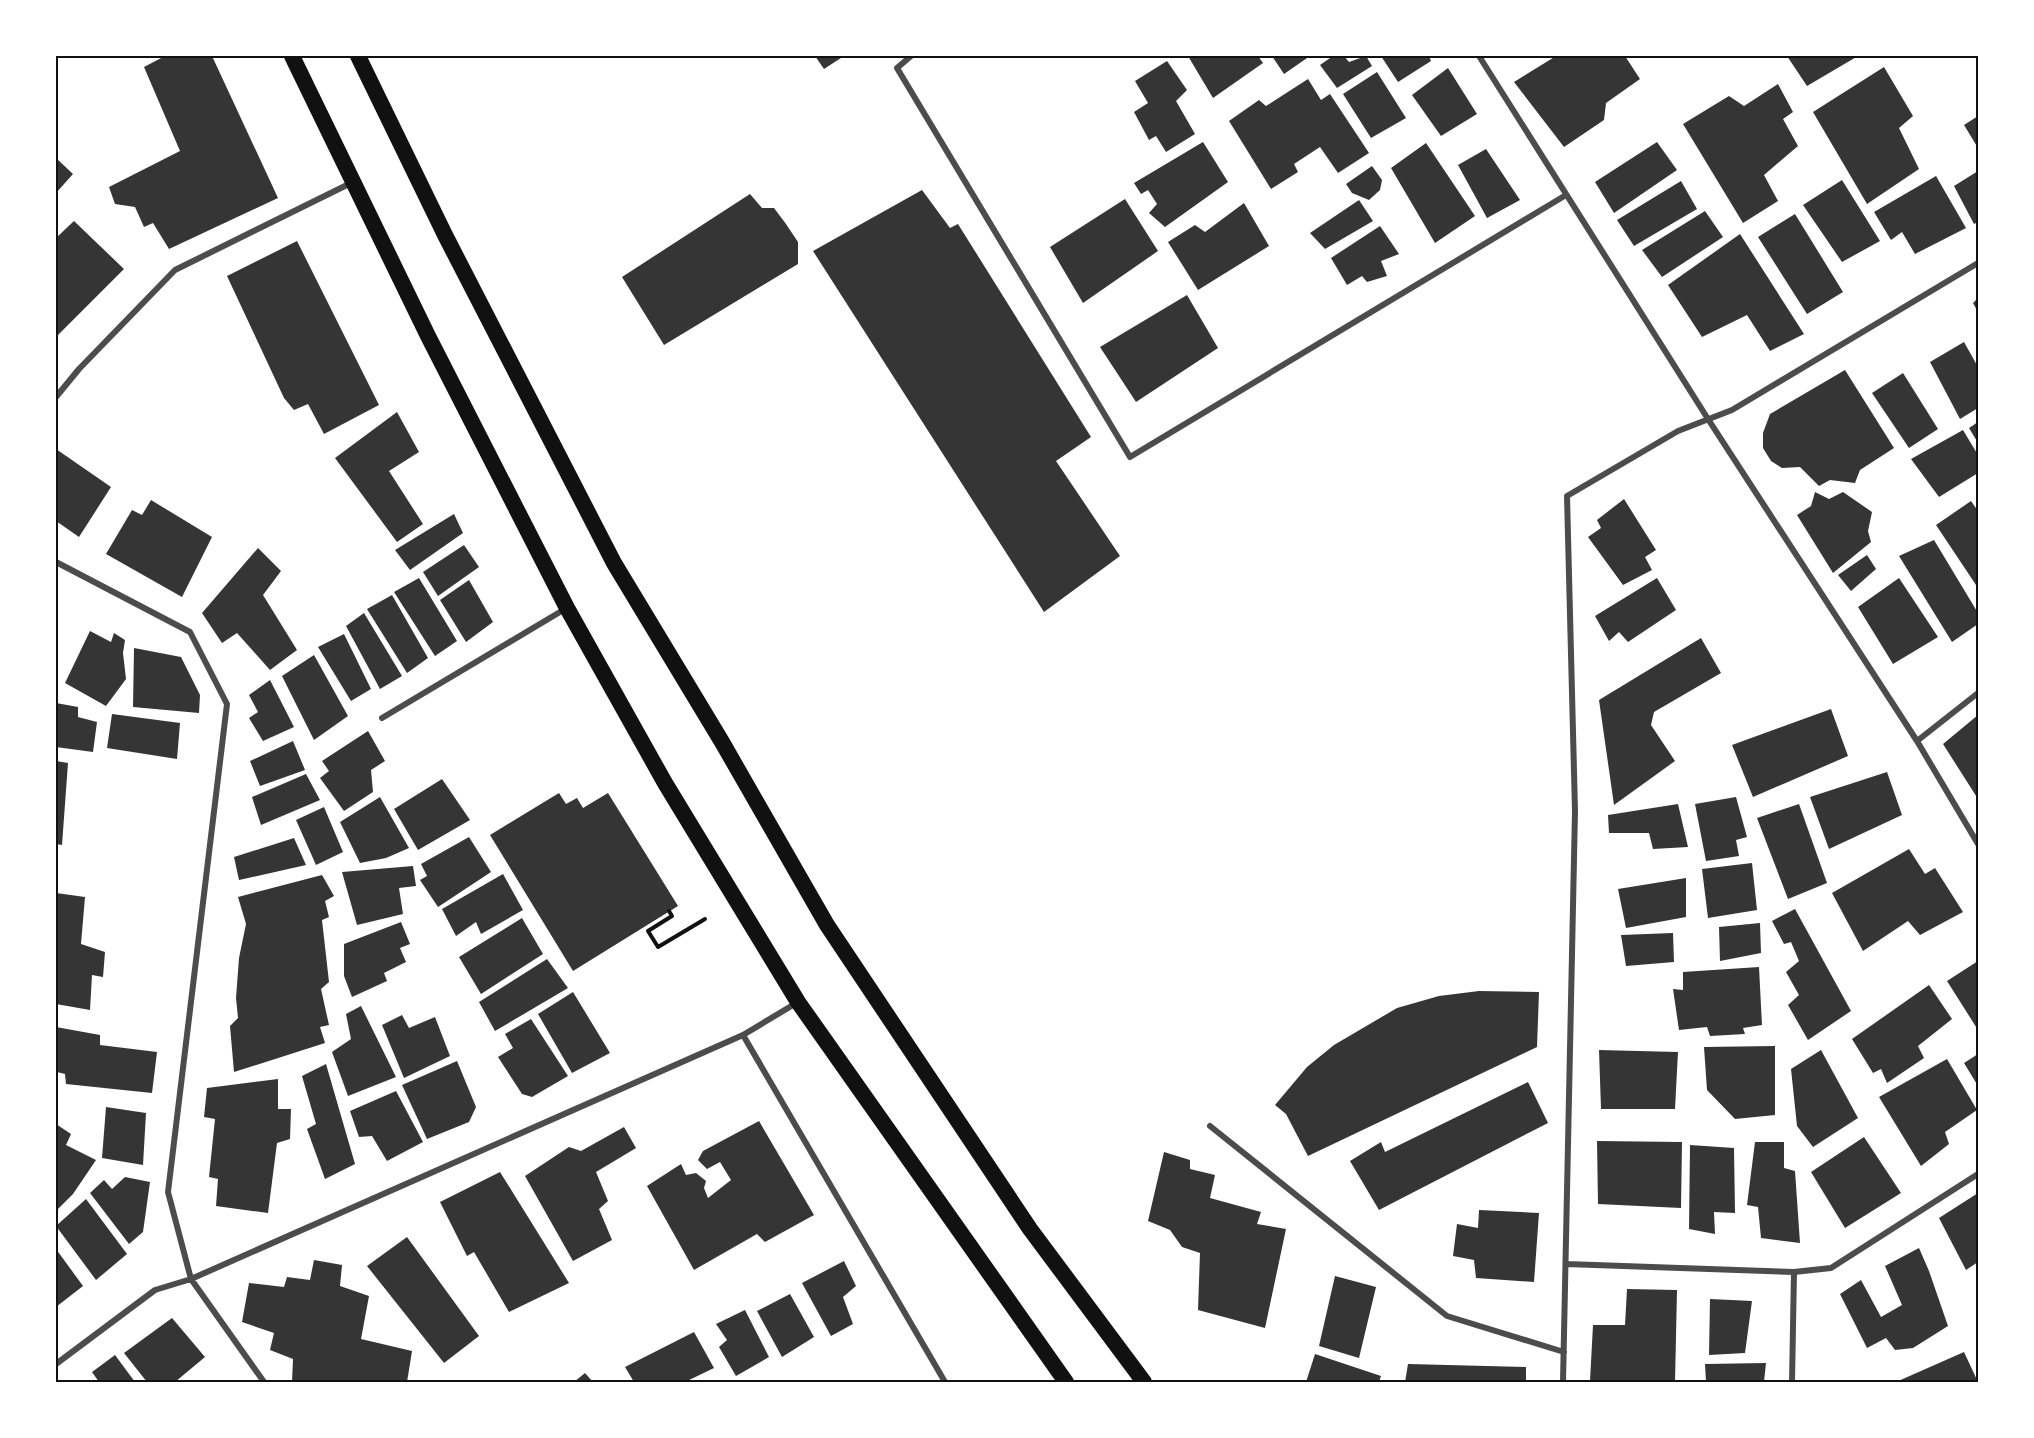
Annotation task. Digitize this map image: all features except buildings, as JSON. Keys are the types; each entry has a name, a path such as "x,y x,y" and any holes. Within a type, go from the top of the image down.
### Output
{"highway":[{"path":"292,56 352,183 567,608 665,783 798,1002 1066,1383"},
{"path":"358,56 446,235 614,563 722,742 828,925 1030,1228 1144,1383"}],"street":[{"path":"911,56 897,68 1130,457 1566,195"},
{"path":"1479,56 1708,419 1917,741 1978,844"},
{"path":"56,397 175,270 352,183"},
{"path":"1563,1383 1575,811 1567,496 1678,430 1732,410 1978,263"},
{"path":"56,562 190,632 227,704 168,1192 191,1279 264,1383"},
{"path":"382,718 567,608"},
{"path":"1917,741 1978,693"},
{"path":"56,1364 155,1290 191,1279 743,1035 798,1002"},
{"path":"743,1035 945,1383"},
{"path":"1210,1126 1447,1316 1564,1352"},
{"path":"1566,1264 1794,1272 1831,1268 1978,1174"},
{"path":"1792,1383 1794,1272"}],"path":[{"path":"669,911 672,916 648,931 658,948 705,919"}]}
